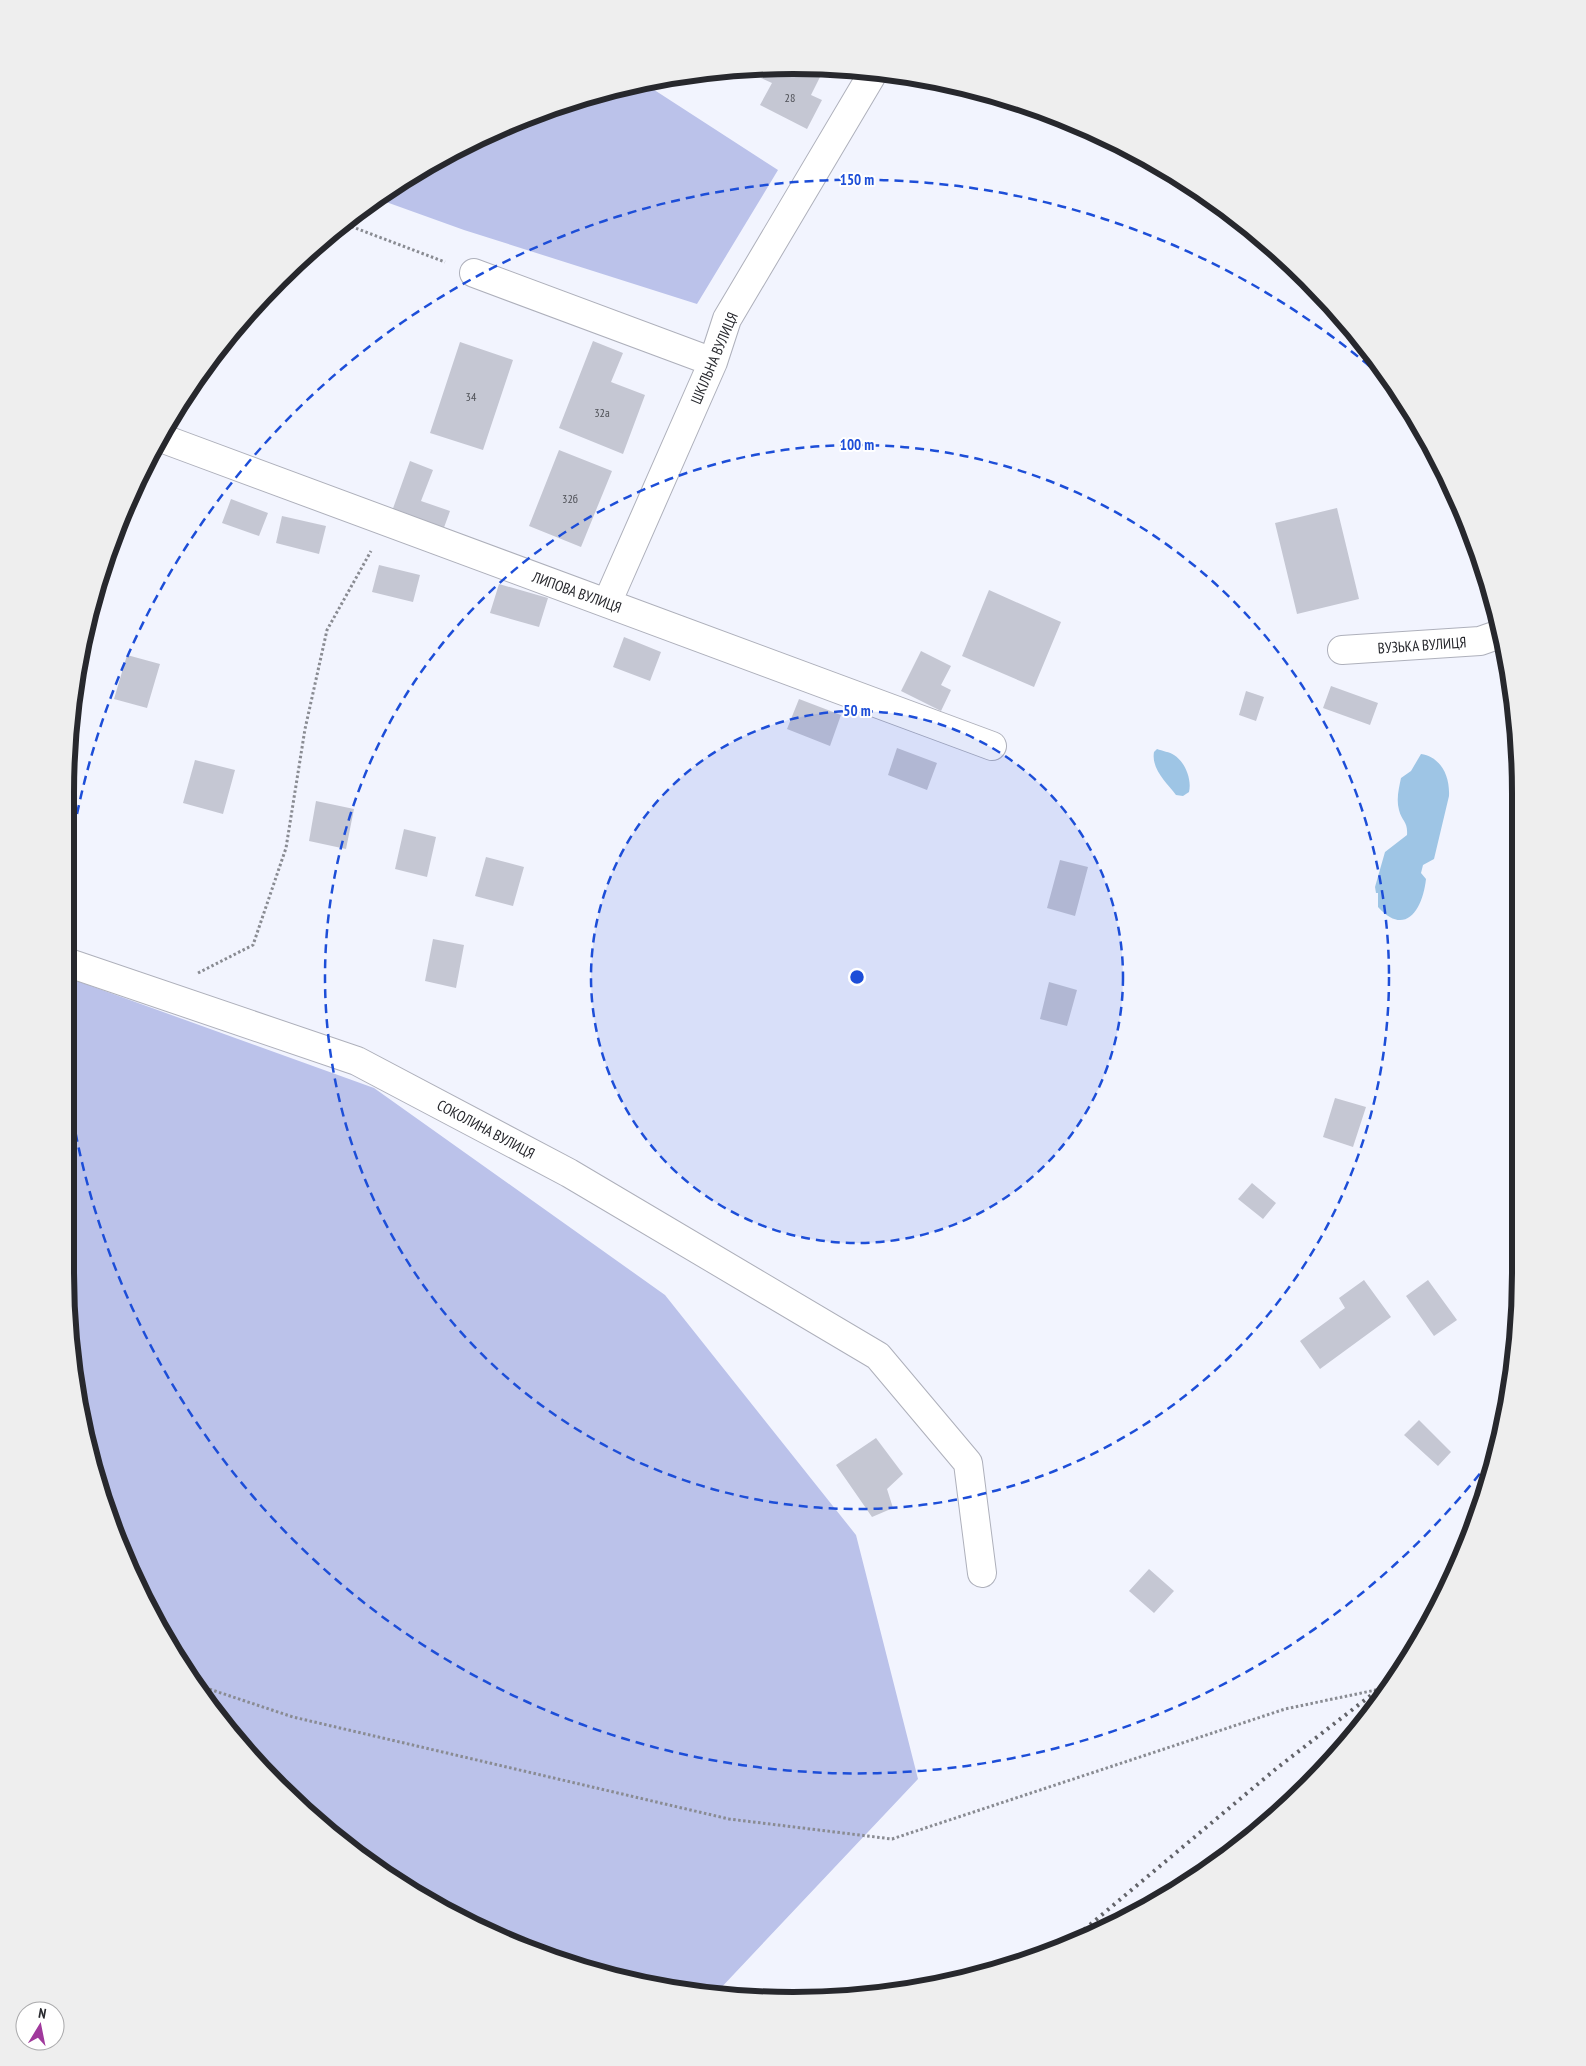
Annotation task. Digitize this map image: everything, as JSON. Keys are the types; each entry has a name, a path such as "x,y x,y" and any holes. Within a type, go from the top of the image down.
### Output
{"street":[{"name":"ШКІЛЬНА ВУЛИЦЯ","path":"607,603 713,362 727,319 870,78"},
{"path":"474,273 713,362"},
{"name":"ЛИПОВА ВУЛИЦЯ","path":"166,440 992,746"},
{"name":"ВУЗЬКА ВУЛИЦЯ","path":"1342,650 1480,641 1494,636"},
{"name":"СОКОЛИНА ВУЛИЦЯ","path":"74,965 357,1061 570,1173 878,1356 968,1463 982,1573"}],"path":[{"path":"350,226 474,273"},
{"path":"159,992 253,945 286,848 305,729 327,630 387,522"},
{"path":"206,1688 293,1717 729,1819 892,1839 1285,1710 1379,1690"}],"shaded area":[{"path":"652,88 778,170 697,304 464,230 384,201 433,170 518,128 607,98"},
{"path":"1157,749 1174,755 1184,766 1190,787 1189,792 1183,796 1176,795 1157,770 1154,752"},
{"path":"1421,754 1434,759 1443,769 1448,781 1449,796 1434,859 1423,865 1421,873 1426,879 1421,900 1411,916 1397,920 1388,916 1378,907 1378,893 1376,893 1375,887 1385,852 1407,835 1407,827 1398,806 1401,778 1411,771"},
{"path":"74,980 374,1088 665,1295 856,1535 918,1779 721,1988 653,1978 607,1968 518,1938 475,1918 433,1896 355,1844 284,1782 222,1711 170,1633 128,1548 98,1459 80,1367 75,1320"}],"building":[{"path":"763,75 821,75 811,95 822,100 807,129 760,105 772,83 761,78"},
{"path":"593,341 623,353 611,382 645,395 623,454 559,428"},
{"path":"460,342 513,360 483,450 430,433"},
{"path":"559,450 612,471 581,547 529,526"},
{"path":"410,461 433,470 421,501 450,511 442,533 391,514"},
{"path":"231,499 268,513 259,536 222,523"},
{"path":"1337,508 1359,599 1297,614 1275,523"},
{"path":"282,516 326,526 319,554 276,543"},
{"path":"379,565 420,575 413,602 372,592"},
{"path":"499,584 548,598 539,627 490,613"},
{"path":"989,590 1061,622 1034,687 962,656"},
{"path":"624,637 661,652 650,681 613,667"},
{"path":"921,651 951,666 941,685 951,690 941,711 901,691"},
{"path":"127,655 160,664 147,708 114,699"},
{"path":"1331,686 1378,703 1370,725 1323,708"},
{"path":"1246,691 1264,697 1256,721 1239,715"},
{"path":"799,699 841,715 830,746 787,729"},
{"path":"897,748 937,763 927,790 888,775"},
{"path":"195,760 235,770 223,814 183,803"},
{"path":"316,801 354,809 346,849 309,841"},
{"path":"404,829 436,837 427,877 395,869"},
{"path":"486,857 524,867 513,906 475,896"},
{"path":"1060,860 1088,867 1075,916 1047,908"},
{"path":"433,939 464,945 456,988 425,981"},
{"path":"1049,982 1077,990 1067,1026 1040,1019"},
{"path":"1335,1098 1366,1107 1353,1147 1323,1137"},
{"path":"1252,1183 1276,1203 1263,1219 1238,1199"},
{"path":"1364,1280 1391,1317 1320,1369 1300,1341 1345,1308 1339,1298"},
{"path":"1428,1280 1457,1320 1434,1336 1406,1296"},
{"path":"1419,1420 1451,1452 1438,1466 1404,1435"},
{"path":"876,1438 903,1474 887,1489 893,1508 872,1517 836,1465"},
{"path":"1149,1569 1174,1591 1154,1613 1129,1591"}],"railway":[{"path":"1082,1932 1277,1768 1380,1688"}]}
